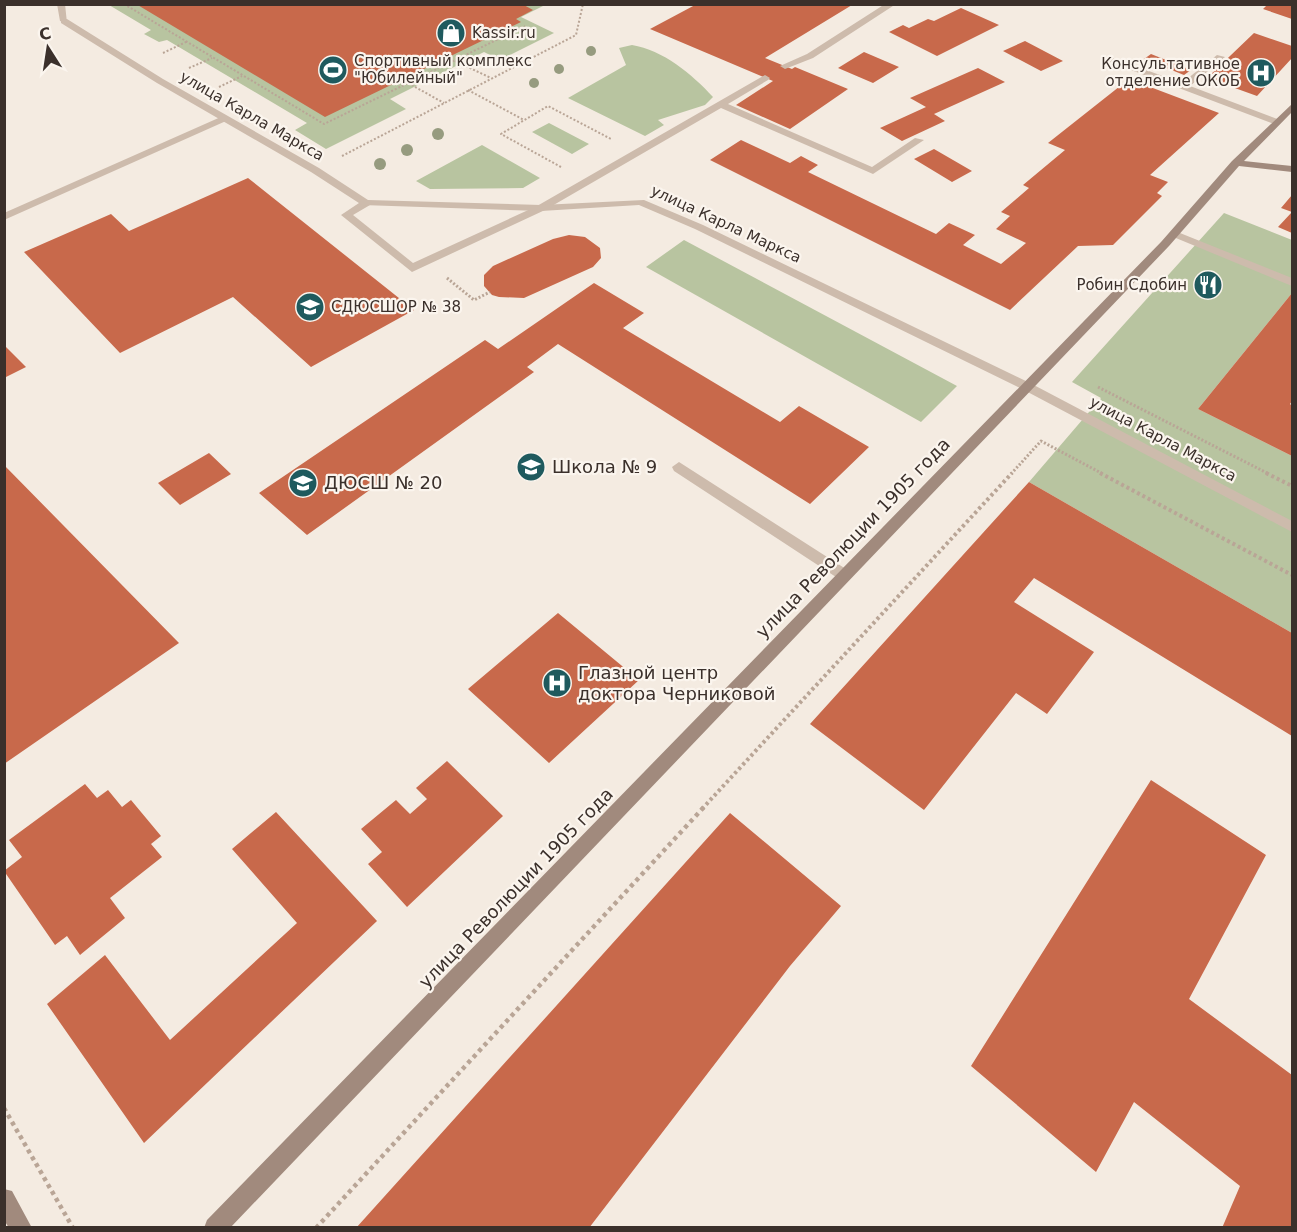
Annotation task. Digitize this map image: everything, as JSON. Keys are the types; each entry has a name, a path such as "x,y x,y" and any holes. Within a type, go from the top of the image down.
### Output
{"street":[{"name":"улица Карла Маркса","path":"61,4 64,21 223,119 315,170 366,203 541,208 640,202 699,227 1026,386 1293,527"},
{"path":"785,66 810,56 892,4"},
{"path":"1183,87 1220,57"},
{"path":"1107,59 1277,122"},
{"path":"366,203 346,215 412,267 541,208 765,78"},
{"path":"722,104 873,171 919,140"},
{"name":"улица Революции 1905 года","path":"215,1227 1175,234 1236,163 1293,107"},
{"path":"4,217 223,119"},
{"path":"1236,163 1293,169"},
{"path":"1175,234 1293,282"},
{"path":"680,467 844,575"},
{"path":"4,1199 21,1227"}],"path":[{"path":"124,4 324,124 525,26"},
{"path":"315,170 576,35 583,4"},
{"path":"169,50 187,42"},
{"path":"193,66 213,57"},
{"path":"454,60 492,79"},
{"path":"224,84 243,75"},
{"path":"408,83 445,103"},
{"path":"468,90 525,120"},
{"path":"588,181 501,135 548,106 638,153"},
{"path":"426,261 474,300 490,292"},
{"path":"1098,387 1293,486"},
{"path":"316,1227 1041,441 1293,576"},
{"path":"4,1108 74,1227"}],"green space":[{"name":"Спортивный комплекс \"Юбилейный\"","path":"109,5 545,5 521,17 554,33 500,60 484,52 390,99 406,109 326,149 295,130 307,123 167,40 159,42 144,34 151,30"},
{"path":"632,45 655,52 676,64 713,97 705,105 658,120 664,125 645,136 568,98 626,65 619,48"},
{"path":"549,123 589,144 572,154 532,132"},
{"path":"482,145 540,178 523,188 430,189 416,181"},
{"path":"1224,213 1292,240 1292,293 1198,409 1292,456 1292,633 1029,482 1101,398 1072,382"},
{"path":"684,240 957,386 921,422 646,267"}],"building":[{"name":"Спортивный комплекс \"Юбилейный\"","path":"136,4 522,4 533,10 516,19 521,22 325,117"},
{"path":"1268,4 1292,4 1292,19 1263,9"},
{"path":"695,5 852,5 765,58 792,69 795,67 848,89 790,129 736,105 773,81 650,29"},
{"path":"961,8 999,25 937,56 889,32 903,25 909,28 928,19 934,21"},
{"path":"1254,33 1292,46 1292,58 1257,96 1207,78"},
{"path":"1025,41 1063,61 1041,71 1003,51"},
{"path":"864,52 899,67 873,83 838,68"},
{"path":"1151,54 1191,70 1184,75 1144,59"},
{"path":"978,68 1005,82 934,114 945,121 902,141 880,128 926,107 910,98"},
{"path":"1129,79 1219,113 1150,175 1168,182 1157,193 1162,196 1113,245 1078,246 1010,310 710,160 741,140 790,163 801,156 818,165 808,172 936,234 949,223 975,235 963,245 1001,264 1026,243 996,229 1010,216 1001,212 1029,188 1023,185 1065,150 1048,143"},
{"path":"934,149 972,171 952,182 914,159"},
{"path":"248,178 414,310 311,367 233,297 120,353 24,252 111,214 129,231"},
{"path":"1292,195 1292,212 1281,208"},
{"path":"1292,212 1292,233 1278,227"},
{"path":"569,235 585,237 600,248 601,258 593,267 524,298 492,295 484,286 484,275 493,266 553,239"},
{"path":"594,283 644,313 623,328 780,422 799,406 869,447 810,504 558,344 527,367 534,372 307,535 259,493 485,340 498,349"},
{"path":"1292,293 1292,401 1290,404 1292,406 1292,456 1198,409"},
{"path":"4,345 26,367 4,378"},
{"path":"209,453 231,474 180,505 158,483"},
{"path":"4,465 179,643 4,764"},
{"path":"1029,482 1292,633 1292,736 1034,578 1014,602 1094,652 1047,714 1016,693 924,810 810,724"},
{"path":"558,613 639,680 549,763 468,689"},
{"path":"447,761 503,816 407,907 368,864 382,852 361,829 396,800 410,814 427,799 416,788"},
{"path":"1151,780 1266,855 1189,999 1292,1075 1292,1228 1222,1228 1240,1186 1134,1102 1096,1172 971,1066"},
{"path":"85,784 97,798 108,790 122,807 131,800 161,836 151,844 162,857 110,898 125,918 80,955 67,936 55,945 4,871 22,857 9,840"},
{"path":"276,812 377,921 144,1143 47,1004 105,955 170,1040 297,923 232,849"},
{"path":"730,813 841,906 790,966 589,1228 356,1228"}],"place":[{"name":"Kassir.ru","path":"451,33"},
{"name":"Спортивный комплекс \"Юбилейный\"","path":"333,70"},
{"name":"Консультативное отделение ОКОБ","path":"1261,73"},
{"name":"Робин Сдобин","path":"1208,285"},
{"name":"СДЮСШОР № 38","path":"310,307"},
{"name":"Школа № 9","path":"531,467"},
{"name":"ДЮСШ № 20","path":"303,483"},
{"name":"Глазной центр доктора Черниковой","path":"557,683"}]}
